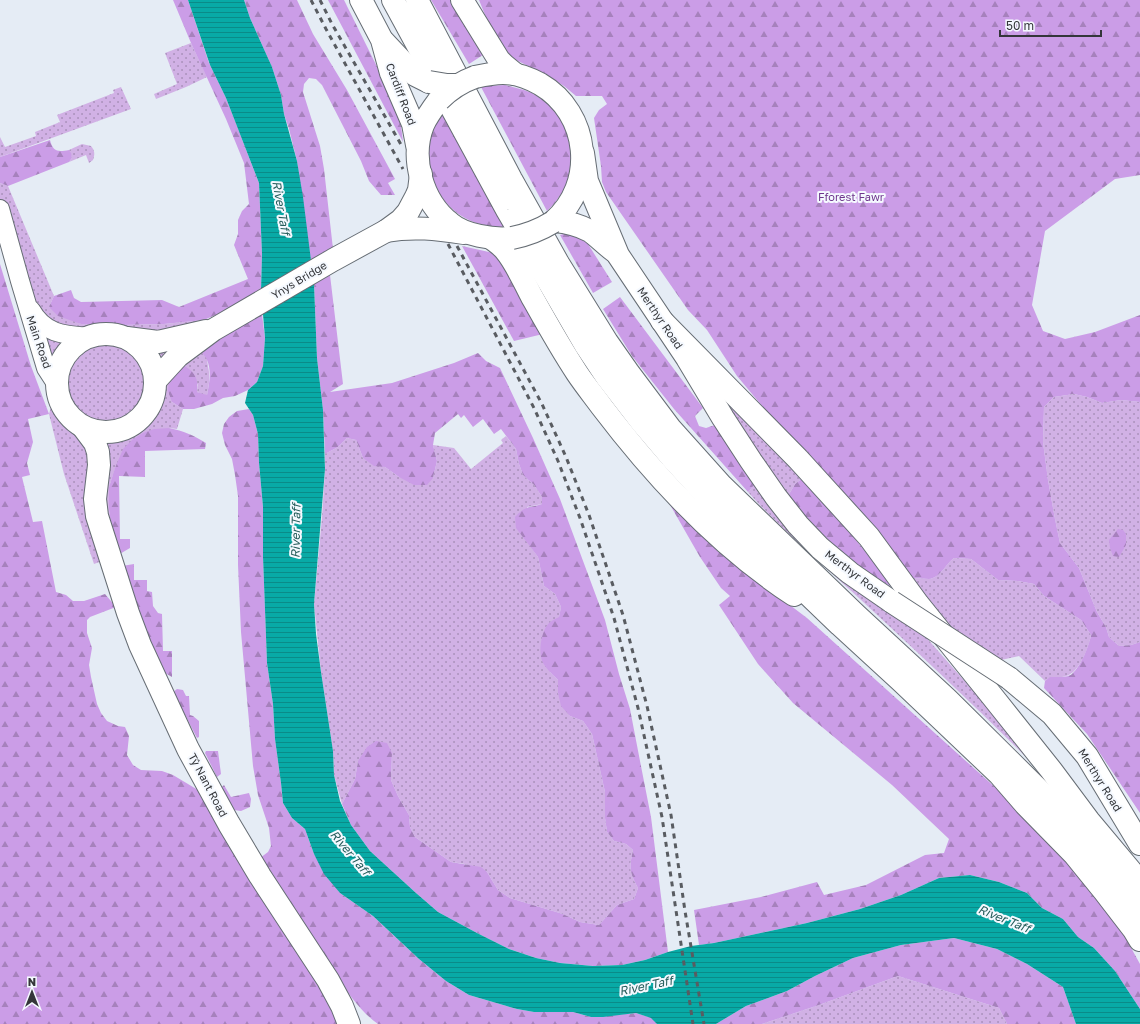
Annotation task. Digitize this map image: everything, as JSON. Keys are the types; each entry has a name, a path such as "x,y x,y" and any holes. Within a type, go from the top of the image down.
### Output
{"main road":[{"name":"Cardiff Road","path":"361,0 382,40 391,73 413,124 418,150"},
{"path":"393,0 507,210 586,346 606,376 642,424 714,504 999,774 1025,804 1074,854 1134,930 1140,940"},
{"path":"417,0 511,179 558,263 607,342 670,428 722,486 856,615 947,699 1049,800 1094,849 1140,911"},
{"path":"462,0 500,60 515,74"},
{"name":"Cardiff Road","path":"382,40 415,75 434,91"},
{"path":"515,74 493,73 465,80 447,92 434,91 427,116 419,136 418,163 420,174 427,192 439,212 450,223 461,230 494,237 525,236 535,232 553,221 567,206 580,177 583,153"},
{"name":"Merthyr Road","path":"515,74 525,77 546,88 563,104 577,127 581,140 587,181 618,255 687,358 751,461 798,525 820,548 850,573 1009,678 1052,714 1087,756 1140,844"},
{"name":"Ynys Bridge","path":"156,380 178,356 213,330 386,231 401,220 408,212 416,198 419,190 420,174"},
{"name":"Merthyr Road","path":"553,221 571,224 590,232 618,255"},
{"name":"Ynys Bridge","path":"386,231 400,228 424,228 494,237"},
{"path":"494,237 509,255 577,373 622,433 654,471 688,507 722,539 769,578 840,625"},
{"path":"662,321 798,459 870,537 918,604 1089,821 1140,882"},
{"name":"Ynys Bridge","path":"127,338 158,342 213,330"},
{"path":"111,334 127,338 144,351 154,368 156,389 150,408 134,424 125,429 108,433 90,430 74,421 62,404 57,385 60,365 68,352 79,342 91,337 111,334"},
{"name":"Tŷ Nant Road","path":"83,427 95,443 98,452 95,500 97,516 107,548 140,645 188,749 260,876 328,980 345,1015 361,1024"},
{"name":"Tŷ Nant Road","path":"107,548 102,509 104,484 114,446 125,429"}],"street":[{"name":"Main Road","path":"0,209 46,368 57,385"},
{"name":"Main Road","path":"25,299 42,325 52,332 91,337"}],"shaded area":[{"path":"191,43 207,77 156,99 154,94 177,84 165,53"},
{"path":"121,87 131,109 0,157 0,137 5,147 36,136 35,132 60,122 57,115 114,93 113,90"},
{"path":"82,144 91,146 94,153 93,160 89,163 86,155 69,162 72,158 69,150"},
{"path":"0,183 8,186 54,296 49,307 81,324 164,324 204,320 213,330 207,360 209,383 207,396 197,392 198,384 172,402 183,409 177,429 169,428 116,466 109,487 109,509 112,535 118,555 94,564 64,474 49,414 52,403 0,209"},
{"path":"714,385 804,477 795,484 788,496 760,459"},
{"path":"1074,394 1102,403 1121,400 1140,402 1140,642 1131,645 1119,646 1109,637 1106,627 1097,612 1079,568 1060,543 1048,480 1043,442 1044,407 1054,397"},
{"path":"506,436 516,449 523,475 534,485 542,497 542,504 527,507 528,543 538,557 544,586 555,594 561,607 559,618 550,622 550,672 558,680 558,693 570,716 583,721 592,734 605,792 605,818 607,832 614,841 626,844 633,850 631,869 638,888 634,899 617,905 599,925 580,922 563,914 510,898 498,890 487,872 465,864 451,862 415,837 410,827 409,815 391,780 392,753 358,761 355,779 342,804 334,775 333,751 321,672 314,604 322,517 325,454 338,447 347,438 356,440 363,458 385,467 399,477 433,478 437,461 433,445 454,448 471,469 503,443 501,440"},
{"path":"755,484 925,636 976,694 1027,758 944,678 774,520 748,492"},
{"path":"954,558 971,559 998,580 1018,581 1034,584 1044,596 1081,620 1091,635 1083,659 1075,670 1066,676 1053,677 1045,681 1019,656 1001,660 947,624 912,578 933,578 940,573"},
{"path":"898,976 999,1008 1007,1024 762,1024 819,1005"}],"green space":[{"path":"173,0 188,0 209,63 226,98 259,183 262,254 261,291 204,320 164,324 81,324 58,316 49,307 54,296 71,290 74,298 81,302 162,300 179,307 248,279 234,245 238,234 238,220 242,211 249,204 244,163"},
{"path":"244,0 297,0 313,34 347,90 395,179 388,183 395,195 381,195 369,181 361,161 322,85 316,79 309,78 304,84 303,92 320,146 333,249 311,262 297,161 284,114 281,95 272,67 250,18"},
{"path":"328,0 344,0 390,93 401,126 403,142"},
{"path":"431,0 454,0 486,53 469,64"},
{"name":"Fforest Fawr","path":"479,0 1140,0 1140,175 1115,179 1045,231 1032,305 1043,331 1065,339 1095,332 1140,315 1140,402 1121,400 1102,403 1074,394 1054,397 1044,407 1043,442 1048,480 1060,543 1079,568 1097,612 1106,627 1109,637 1119,646 1131,645 1140,642 1140,813 1087,734 1044,688 1045,681 1050,677 1062,677 1072,674 1081,661 1091,635 1081,620 1044,596 1034,584 1018,581 998,580 971,559 954,558 940,573 933,578 912,578 800,451 737,376 707,330 688,310 606,192 602,182 594,118 599,110 607,104 602,96 576,96 548,76 512,58 502,46 498,47"},
{"path":"505,85 532,93 546,102 560,117 570,139 572,168 566,187 547,211 481,87"},
{"path":"446,111 506,228 485,225 465,218 451,208 436,188 427,156 427,150 433,128"},
{"path":"50,140 54,149 62,151 69,150 72,158 69,162 8,186 0,183 0,157"},
{"path":"567,233 580,237 588,244 612,282 593,293 560,235"},
{"path":"462,246 498,254 543,334 514,341"},
{"path":"0,264 31,366 49,414 28,419 33,442 27,463 30,475 22,477 33,522 42,521 56,592 66,595 73,601 84,601 105,594 116,607 90,617 87,620 87,633 92,648 89,665 97,704 107,721 118,726 125,727 129,736 127,755 133,765 141,770 162,771 173,775 198,790 202,799 214,814 260,858 268,852 271,846 269,828 258,795 253,766 241,632 238,565 238,496 232,459 225,445 222,433 224,424 229,417 237,411 249,409 253,415 258,434 263,507 263,557 267,663 273,704 275,739 283,803 292,818 305,829 314,854 340,893 373,916 419,959 446,981 469,995 517,1009 534,1012 573,1012 591,1017 636,1013 652,1018 657,1024 378,1024 360,1008 336,976 334,1007 337,1024 0,1024"},
{"path":"330,275 343,384 330,392 392,383 454,363 478,353 486,361 500,368 560,499 605,620 630,709 651,817 668,952 645,960 622,965 593,966 560,963 536,958 509,949 438,912 370,851 351,825 342,804 355,779 358,761 367,747 376,741 387,743 392,753 391,780 409,815 410,827 415,837 451,862 481,867 487,872 498,890 510,898 563,914 580,922 599,925 617,905 634,899 638,888 631,869 633,850 626,844 614,841 607,832 605,818 605,792 592,734 583,721 570,716 561,706 558,693 558,680 545,666 540,653 545,629 550,622 559,617 561,607 555,594 544,586 538,557 516,528 515,517 524,509 542,504 542,497 534,485 523,475 516,449 501,429 494,434 483,419 473,427 464,415 461,418 458,414 435,433 433,445 437,461 433,478 427,485 414,485 385,467 374,466 363,458 356,440 347,438 338,447 325,454 323,410 317,358 314,284"},
{"path":"620,297 703,408 695,416 699,426 706,428 715,425 755,484 748,492 674,409 632,356 603,309"},
{"path":"262,314 265,338 263,366 257,382 248,390 235,396 223,398 212,404 194,409 183,409 172,402 168,391 169,379 181,364 195,375 197,392 207,395 210,378 209,364 200,350"},
{"path":"169,428 184,432 201,440 206,443 205,449 145,451 145,477 119,476 120,539 130,539 130,548 118,555 112,535 109,509 109,487 115,468 123,449 132,440 143,433 154,429"},
{"path":"804,477 896,590 863,569 829,542 794,504 788,496 795,484"},
{"path":"669,503 726,557 807,618 1007,798 1108,909 1140,964 1140,1009 1115,971 1094,948 1078,937 1063,919 1042,908 1027,893 999,882 970,875 939,878 901,895 860,909 807,923 699,945 694,910 761,897 817,882 824,895 866,885 925,855 944,853 949,839 892,785 793,703 758,664 719,605 730,596 721,588 700,557"},
{"path":"1118,529 1123,530 1126,534 1126,545 1119,557 1113,556 1109,540"},
{"path":"134,564 134,580 147,580 147,591 152,592 153,606 158,613 162,614 163,651 172,651 172,677 165,673 136,608 122,566"},
{"path":"177,689 183,690 186,696 189,696 190,715 199,721 199,737 197,738 173,692"},
{"path":"206,751 218,751 221,774 217,777 205,753"},
{"path":"224,785 231,797 249,793 251,799 250,807 241,811 234,810 221,794 222,787"},
{"path":"954,938 997,949 1027,964 1063,987 1076,1024 1007,1024 999,1008 898,976 762,1024 716,1024 746,1006 787,991 853,958 901,945"}],"water":[{"name":"River Taff","path":"188,0 244,0 250,18 272,67 281,95 284,114 297,161 314,284 317,358 323,410 325,469 314,604 316,634 333,751 334,775 340,801 351,825 370,851 438,912 477,933 509,949 536,958 560,963 593,966 622,965 645,960 691,946 714,943 807,923 860,909 901,895 939,878 970,875 999,882 1027,893 1042,908 1063,919 1078,937 1094,948 1115,971 1140,1009 1140,1024 1076,1024 1063,987 1027,964 997,949 954,938 901,945 853,958 787,991 746,1006 716,1024 657,1024 651,1018 636,1013 591,1017 573,1012 534,1012 517,1009 469,995 446,981 419,959 373,916 340,893 324,874 314,854 305,829 292,818 283,803 275,739 273,704 267,663 263,557 263,507 258,434 253,415 245,403 248,390 257,382 263,366 265,338 261,291 262,254 259,183 226,98 210,65"}],"railway":[{"path":"311,0 403,169"},
{"path":"320,0 332,24 403,148"},
{"path":"448,244 534,408 558,461 580,518 614,618 638,708 662,817 693,1024"},
{"path":"457,246 542,404 566,457 589,515 623,615 647,706 671,815 704,1024"}]}
